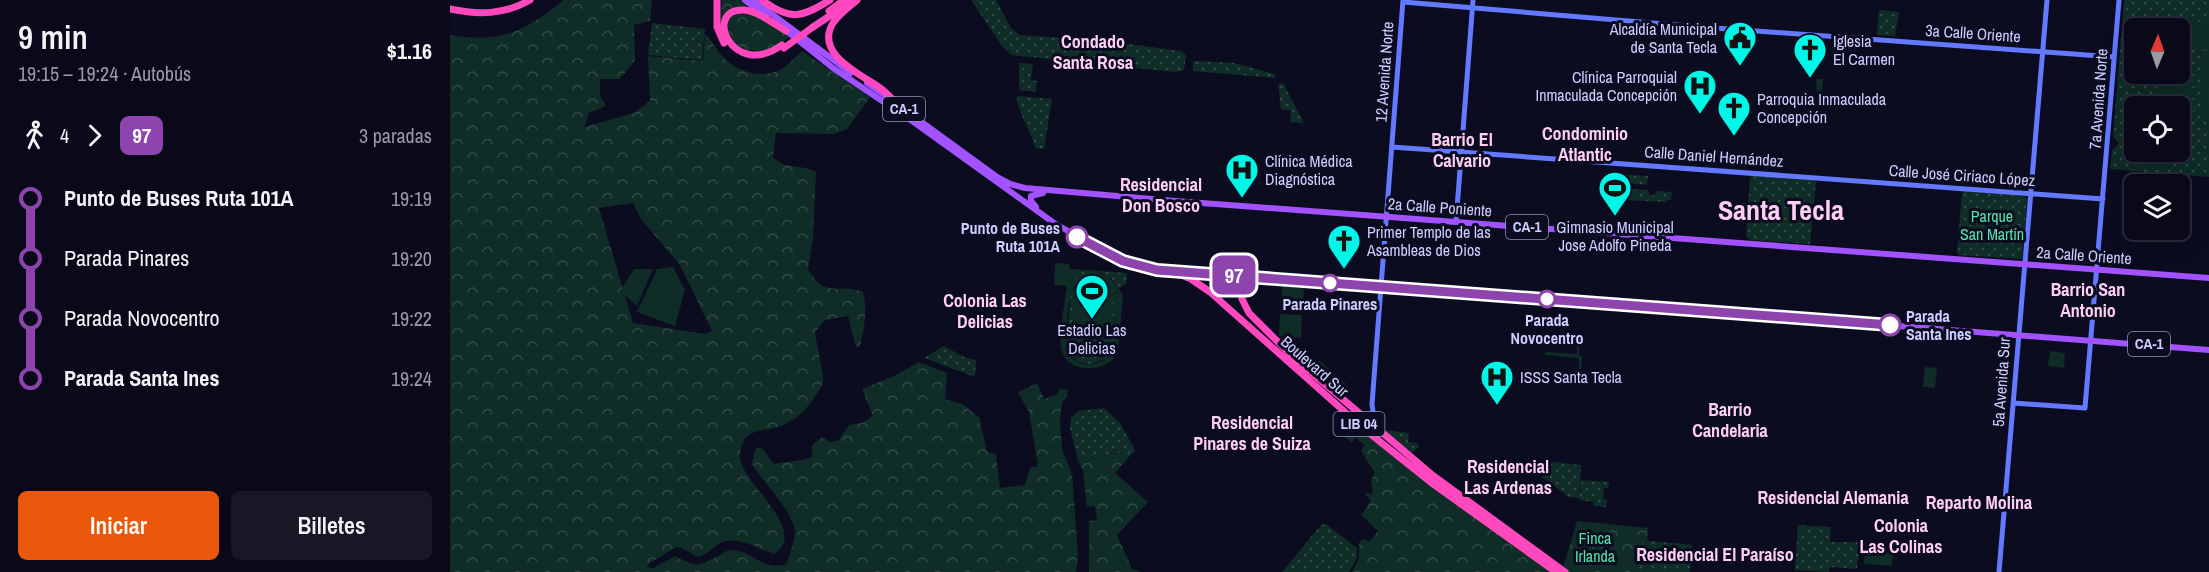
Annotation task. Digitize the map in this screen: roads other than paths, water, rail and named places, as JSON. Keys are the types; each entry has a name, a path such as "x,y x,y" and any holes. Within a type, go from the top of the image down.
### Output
{"highway":[{"path":"450,9 488,13 518,7 530,0"},
{"path":"717,0 717,27 720,36 727,46 743,56 757,59 773,56 844,0"},
{"path":"762,0 777,11 796,15 813,10 830,0"},
{"path":"812,25 855,0"},
{"path":"855,0 832,25 830,36 832,48 836,57 881,88 897,104"},
{"path":"783,47 762,55 743,51 727,41 724,22 729,15 743,10 757,14 786,31"},
{"name":"Boulevard Sur","path":"1169,270 1203,286 1433,484 1556,572"},
{"name":"Boulevard Sur","path":"1240,276 1245,306 1256,321 1299,363 1431,474 1565,572"},
{"path":"1242,296 1250,285 1261,278"},
{"path":"1241,319 1242,330"}],"main road":[{"name":"CA-1","path":"745,0 834,68 1040,213 1077,237 1123,261 1157,270 2090,339 2209,350"},
{"name":"CA-1","path":"753,0 1005,182 1026,188 1065,192"},
{"path":"1040,213 1031,201 1031,195 1065,192"},
{"name":"2a Calle Poniente","path":"1065,192 1813,248"},
{"name":"2a Calle Oriente","path":"1813,248 2209,278"}],"street":[{"path":"1456,222 1473,0"},
{"name":"5a Avenida Sur","path":"1999,572 2023,264 2047,0"},
{"name":"7a Avenida Norte","path":"2013,403 2085,408 2119,0"},
{"name":"3a Calle Oriente","path":"1403,1 1473,9 2114,57"},
{"name":"12 Avenida Norte","path":"1376,430 1372,404 1403,1"},
{"name":"Calle Daniel Hernández","path":"1392,147 1819,178"},
{"name":"Calle José Ciriaco López","path":"1819,178 2103,199"},
{"path":"1359,414 1367,413 1372,404"}],"place":[{"name":"Alcaldía Municipal de Santa Tecla","path":"1740,67"},
{"name":"Iglesia El Carmen","path":"1810,79"},
{"name":"Clínica Parroquial Inmaculada Concepción","path":"1700,115"},
{"name":"Parroquia Inmaculada Concepción","path":"1734,137"},
{"name":"Clínica Médica Diagnóstica","path":"1242,199"},
{"name":"Gimnasio Municipal Jose Adolfo Pineda","path":"1615,217"},
{"name":"Punto de Buses Ruta 101A","path":"1077,237"},
{"name":"Primer Templo de las Asambleas de Dios","path":"1344,270"},
{"name":"Parada Pinares","path":"1330,283"},
{"name":"Parada Novocentro","path":"1547,299"},
{"name":"Estadio Las Delicias","path":"1092,320"},
{"name":"Parada Santa Ines","path":"1890,325"},
{"name":"ISSS Santa Tecla","path":"1497,406"}],"district":[{"name":"Condado Santa Rosa","path":"1093,52"},
{"name":"Condominio Atlantic","path":"1585,144"},
{"name":"Barrio El Calvario","path":"1462,150"},
{"name":"Residencial Don Bosco","path":"1161,195"},
{"name":"Santa Tecla","path":"1781,210"},
{"name":"Barrio San Antonio","path":"2088,300"},
{"name":"Colonia Las Delicias","path":"985,311"},
{"name":"Barrio Candelaria","path":"1730,420"},
{"name":"Residencial Pinares de Suiza","path":"1252,433"},
{"name":"Residencial Las Ardenas","path":"1508,477"},
{"name":"Residencial Alemania","path":"1833,498"},
{"name":"Reparto Molina","path":"1979,503"},
{"name":"Colonia Las Colinas","path":"1901,536"},
{"name":"Residencial El Paraíso","path":"1715,555"}],"park label":[{"name":"Parque San Martín","path":"1992,225"},
{"name":"Finca Irlanda","path":"1595,547"}]}
